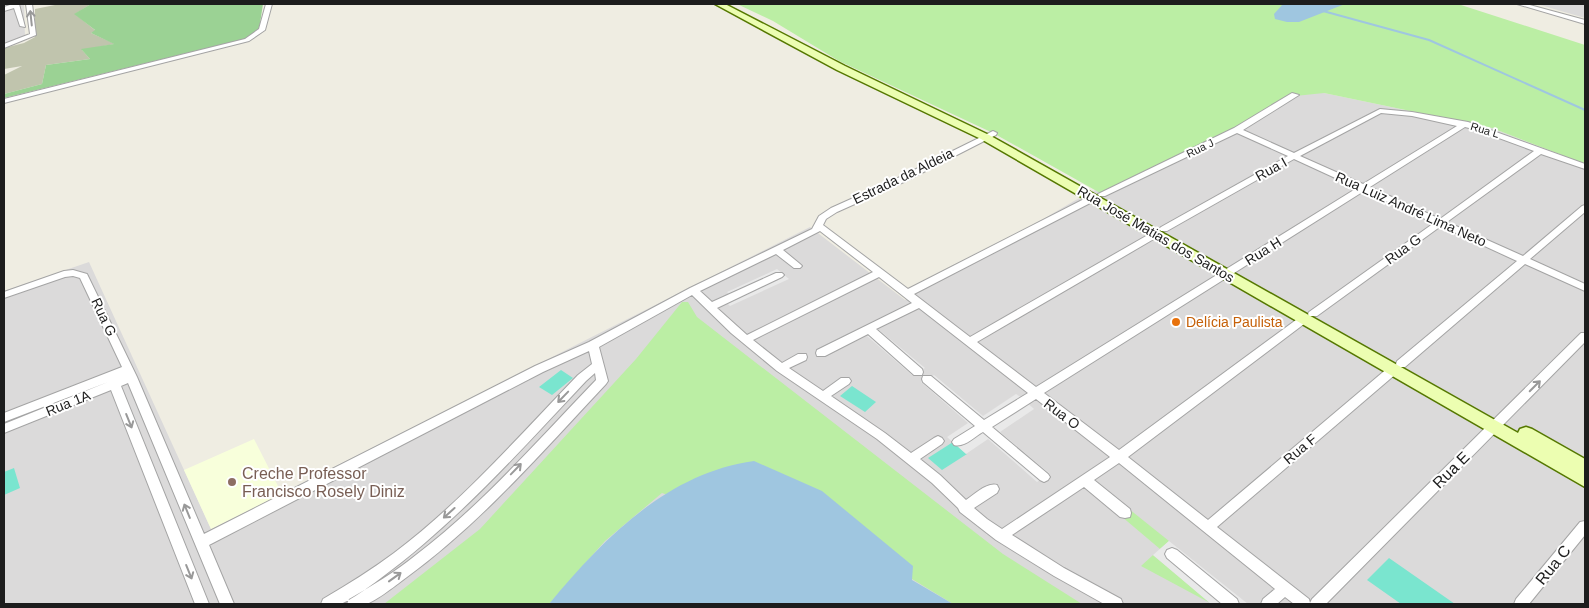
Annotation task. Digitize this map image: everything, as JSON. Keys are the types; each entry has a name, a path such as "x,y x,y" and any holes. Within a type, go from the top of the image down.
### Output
{"main road":[{"name":"Rua José Matias dos Santos","path":"719,4 841,68 989,135"},
{"name":"Rua José Matias dos Santos","path":"737,4 773,21 839,61 989,135 1098,196 1497,424 1585,480"},
{"path":"743,17 753,16 757,13"},
{"path":"759,25 759,22 764,20 773,21"},
{"name":"Rua José Matias dos Santos","path":"1497,424 1585,468"}],"street":[{"path":"4,46 33,35 29,4"},
{"path":"4,101 247,40 255,37 264,27 269,4"},
{"path":"1520,4 1585,21"},
{"path":"1533,4 1585,21"},
{"path":"4,9 16,5 23,26"},
{"name":"Rua J","path":"907,294 1098,196 1237,130 1295,96"},
{"name":"Rua L","path":"1380,111 1406,113 1465,124 1490,131 1585,167"},
{"name":"Rua I","path":"969,342 1294,156 1380,111"},
{"name":"Rua H","path":"958,442 1465,124"},
{"name":"Rua Luiz André Lima Neto","path":"1237,130 1585,288"},
{"name":"Estrada da Aldeia","path":"200,543 530,374 593,345 693,290 816,231 822,218 834,210 894,183 989,135"},
{"name":"Rua G","path":"1001,536 1119,457 1541,150"},
{"name":"Rua F","path":"1207,528 1585,208"},
{"name":"Rua O","path":"819,226 1119,457 1304,604"},
{"path":"777,250 797,266"},
{"name":"Rua G","path":"4,295 73,273 84,276 87,280 130,373 226,604"},
{"path":"747,339 879,273"},
{"path":"710,307 779,276"},
{"path":"693,290 781,368 911,459 936,480 964,508 1001,536 1116,604"},
{"path":"821,353 918,304"},
{"path":"868,329 1044,477"},
{"name":"Rua E","path":"1317,604 1585,336"},
{"path":"328,604 360,596 426,555 471,515 602,381 593,345"},
{"path":"781,368 802,357"},
{"name":"Rua 1A","path":"4,429 130,373"},
{"path":"113,380 202,604"},
{"name":"Rua 1A","path":"4,418 113,380"},
{"path":"823,396 845,381"},
{"path":"911,459 938,440"},
{"path":"1084,480 1125,513"},
{"path":"964,508 993,489"},
{"name":"Rua C","path":"1521,604 1585,526"},
{"path":"1172,554 1232,604"},
{"path":"1268,604 1284,589"}],"shaded area":[{"path":"4,4 24,4 25,38 4,43"},
{"path":"60,4 91,4 75,14 96,31 91,33 115,44 82,50 90,59 46,65 42,84 4,94 4,75 22,66 4,69 4,48 24,43 35,37 35,9"},
{"path":"1283,4 1345,4 1299,22 1287,22 1275,19 1274,14"},
{"path":"1537,4 1585,4 1585,18"},
{"path":"1290,92 1324,93 1492,128 1585,164 1585,604 4,604 4,291 89,262 211,529 810,227 905,300 1074,201"},
{"path":"777,269 789,279 730,306 721,297 729,294 727,292"},
{"path":"879,330 925,368 912,375 867,336"},
{"path":"561,370 573,378 552,395 539,387"},
{"path":"934,375 983,416 1016,394 1022,398 1034,409 1000,432 1049,473 1037,482 988,439 966,454 947,437 968,423 921,382"},
{"path":"852,386 876,402 865,412 840,396"},
{"name":"Creche Professor Francisco Rosely Diniz","path":"254,439 282,494 211,529 184,470"},
{"path":"953,442 967,454 942,470 928,458"},
{"path":"754,461 822,491 913,566 912,580 953,604 549,604 615,533 665,494 693,479 722,468"},
{"path":"14,468 20,488 4,495 4,472"},
{"path":"1169,541 1248,604 1211,604 1153,555"},
{"path":"1389,558 1455,604 1401,604 1367,580"}],"green space":[{"path":"91,4 263,4 259,30 248,38 4,98 4,94 42,84 46,65 90,59 81,49 114,44 91,33 95,30 74,14"},
{"path":"737,4 1463,4 1461,5 1585,45 1585,164 1492,128 1324,93 1295,96 1237,130 1102,194 993,133 839,61 773,21"},
{"path":"682,302 688,302 697,317 1003,554 1082,604 953,604 912,579 662,493 605,541 549,604 384,604 480,529 636,359"},
{"path":"1129,509 1169,541 1160,549 1121,516"},
{"path":"1153,555 1210,603 1141,566"}],"waterway":[{"path":"1323,11 1429,40 1585,110"}],"place":[{"name":"Delícia Paulista","path":"1176,322"},
{"name":"Creche Professor Francisco Rosely Diniz","path":"232,482"}]}
